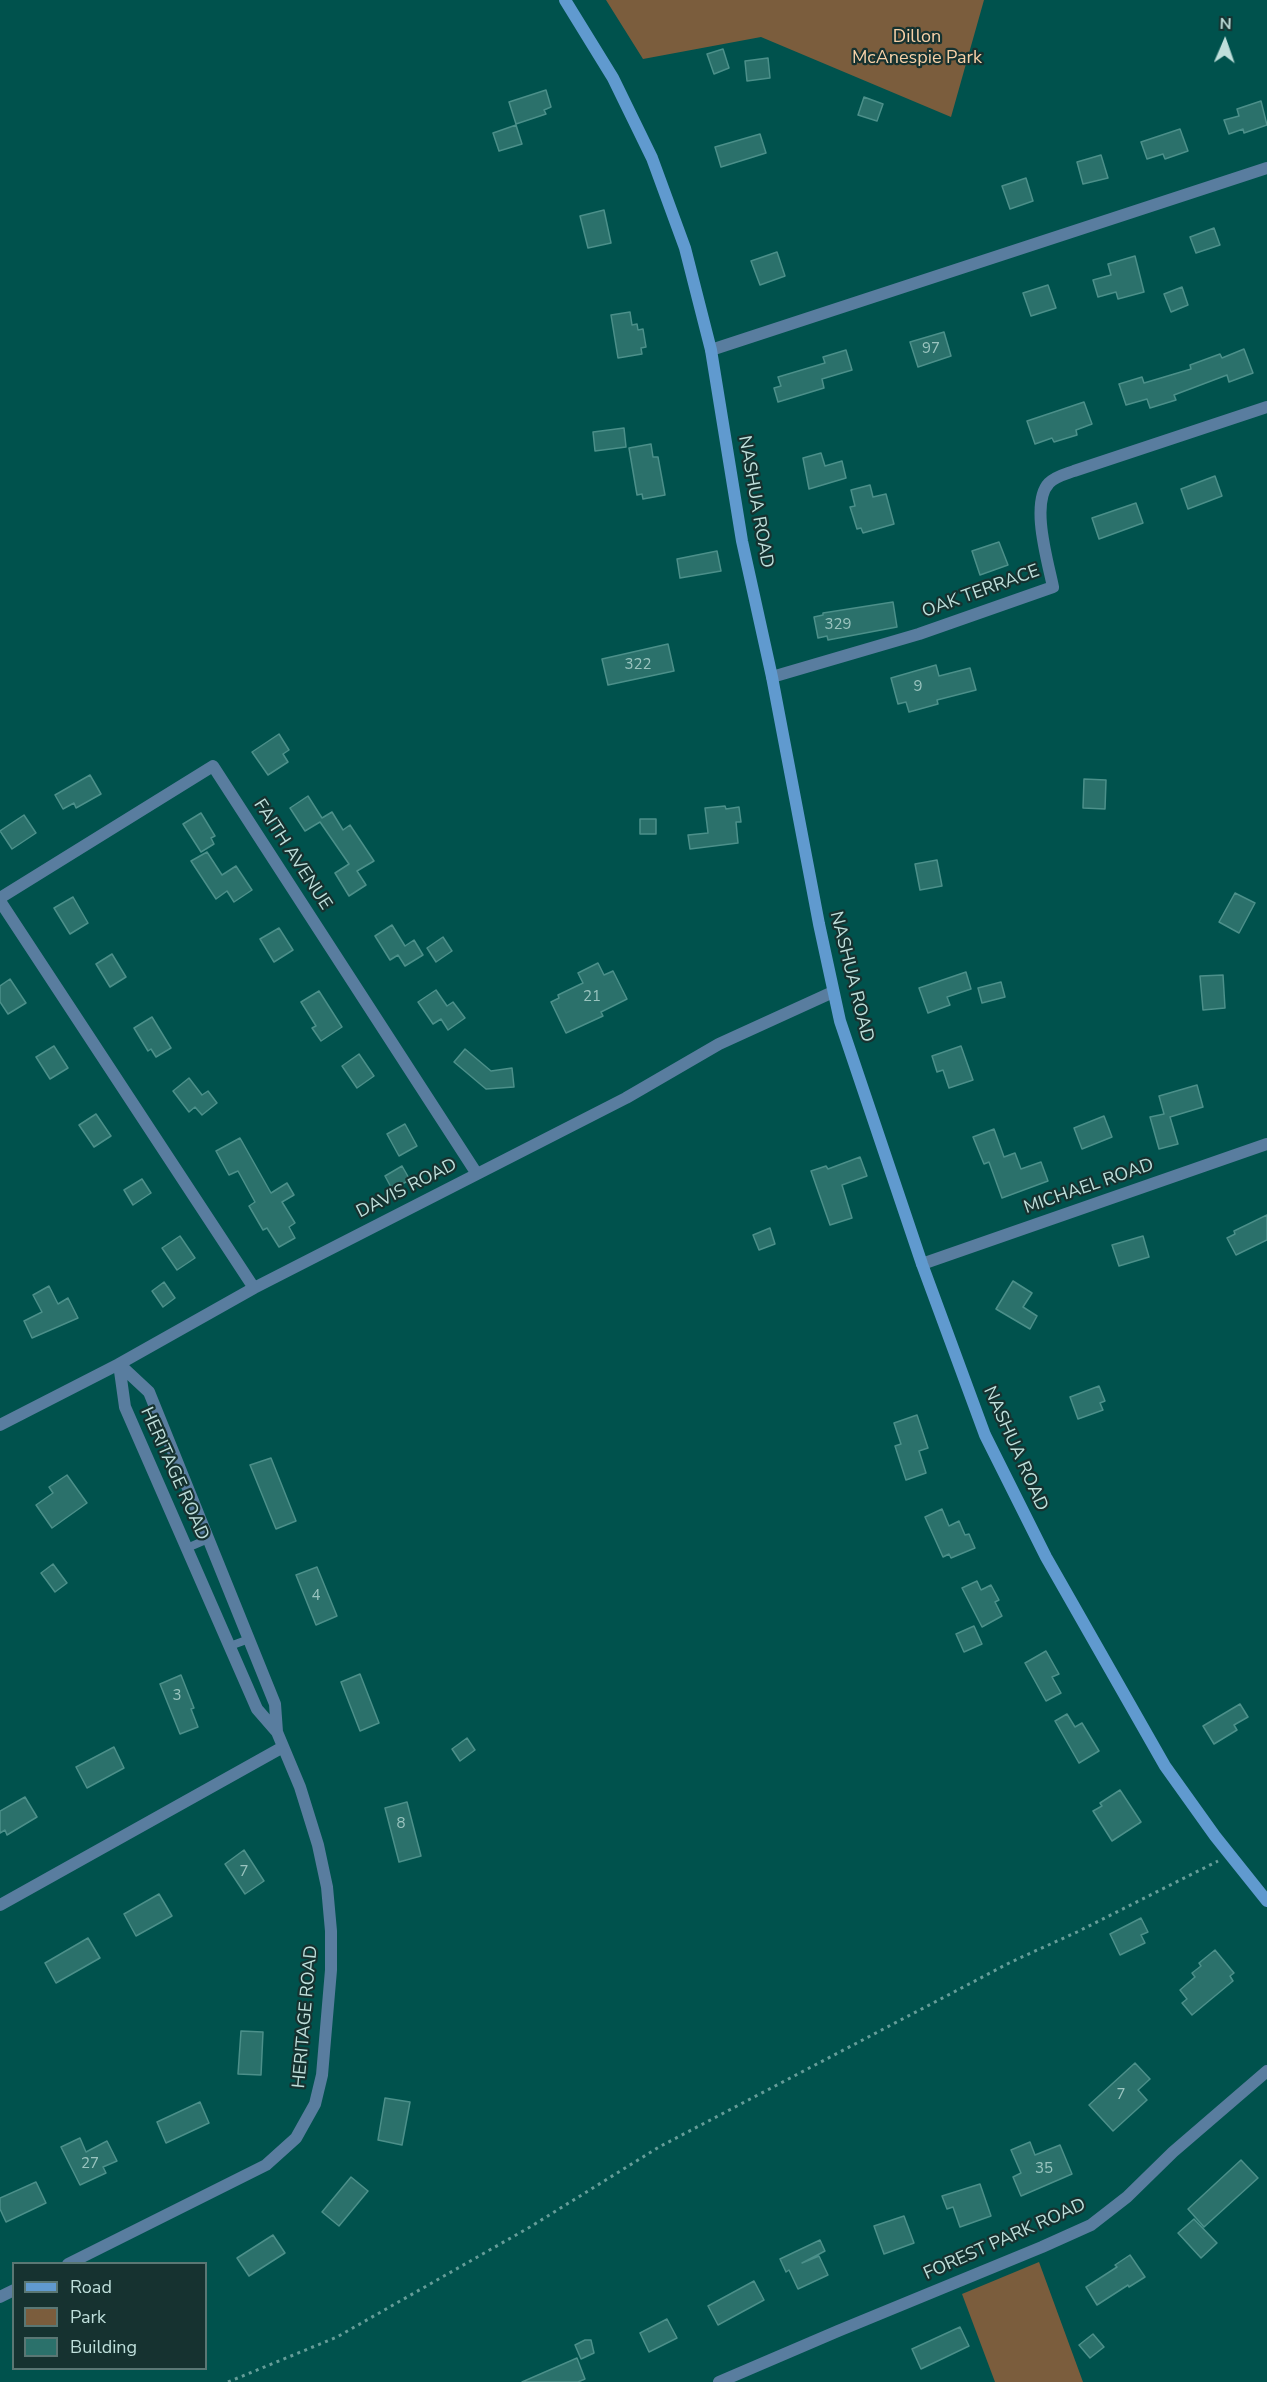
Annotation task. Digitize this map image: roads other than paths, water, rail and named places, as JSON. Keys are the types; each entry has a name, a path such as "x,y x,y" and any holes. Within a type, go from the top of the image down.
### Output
{"main road":[{"name":"NASHUA ROAD","path":"565,0 613,78 652,158 685,248 711,350 742,541 772,677 833,992 843,1032 922,1264 985,1435 1046,1557 1165,1766 1267,1901"}],"street":[{"path":"711,350 1267,168"},
{"name":"OAK TERRACE","path":"772,677 920,634 1053,587 1041,523 1042,498 1050,482 1074,471 1267,407"},
{"name":"FAITH AVENUE","path":"254,1288 0,900 213,766 477,1174"},
{"name":"DAVIS ROAD","path":"0,1425 119,1364 254,1288 626,1098 719,1044 833,992"},
{"name":"MICHAEL ROAD","path":"922,1264 1267,1144"},
{"name":"HERITAGE ROAD","path":"72,2262 266,2165 296,2138 315,2104 322,2075 331,1970 329,1908 323,1866 313,1824 277,1732 275,1704 149,1392 119,1364"},
{"name":"HERITAGE ROAD","path":"119,1364 125,1407 257,1709 277,1732"},
{"path":"0,1905 283,1747"},
{"name":"FOREST PARK ROAD","path":"720,2382 1092,2225 1127,2197 1173,2152 1267,2071"}],"lane":[{"path":"187,1548 208,1539"},
{"path":"230,1646 249,1639"}],"park label":[{"name":"Dillon McAnespie Park","path":"917,48"}]}
